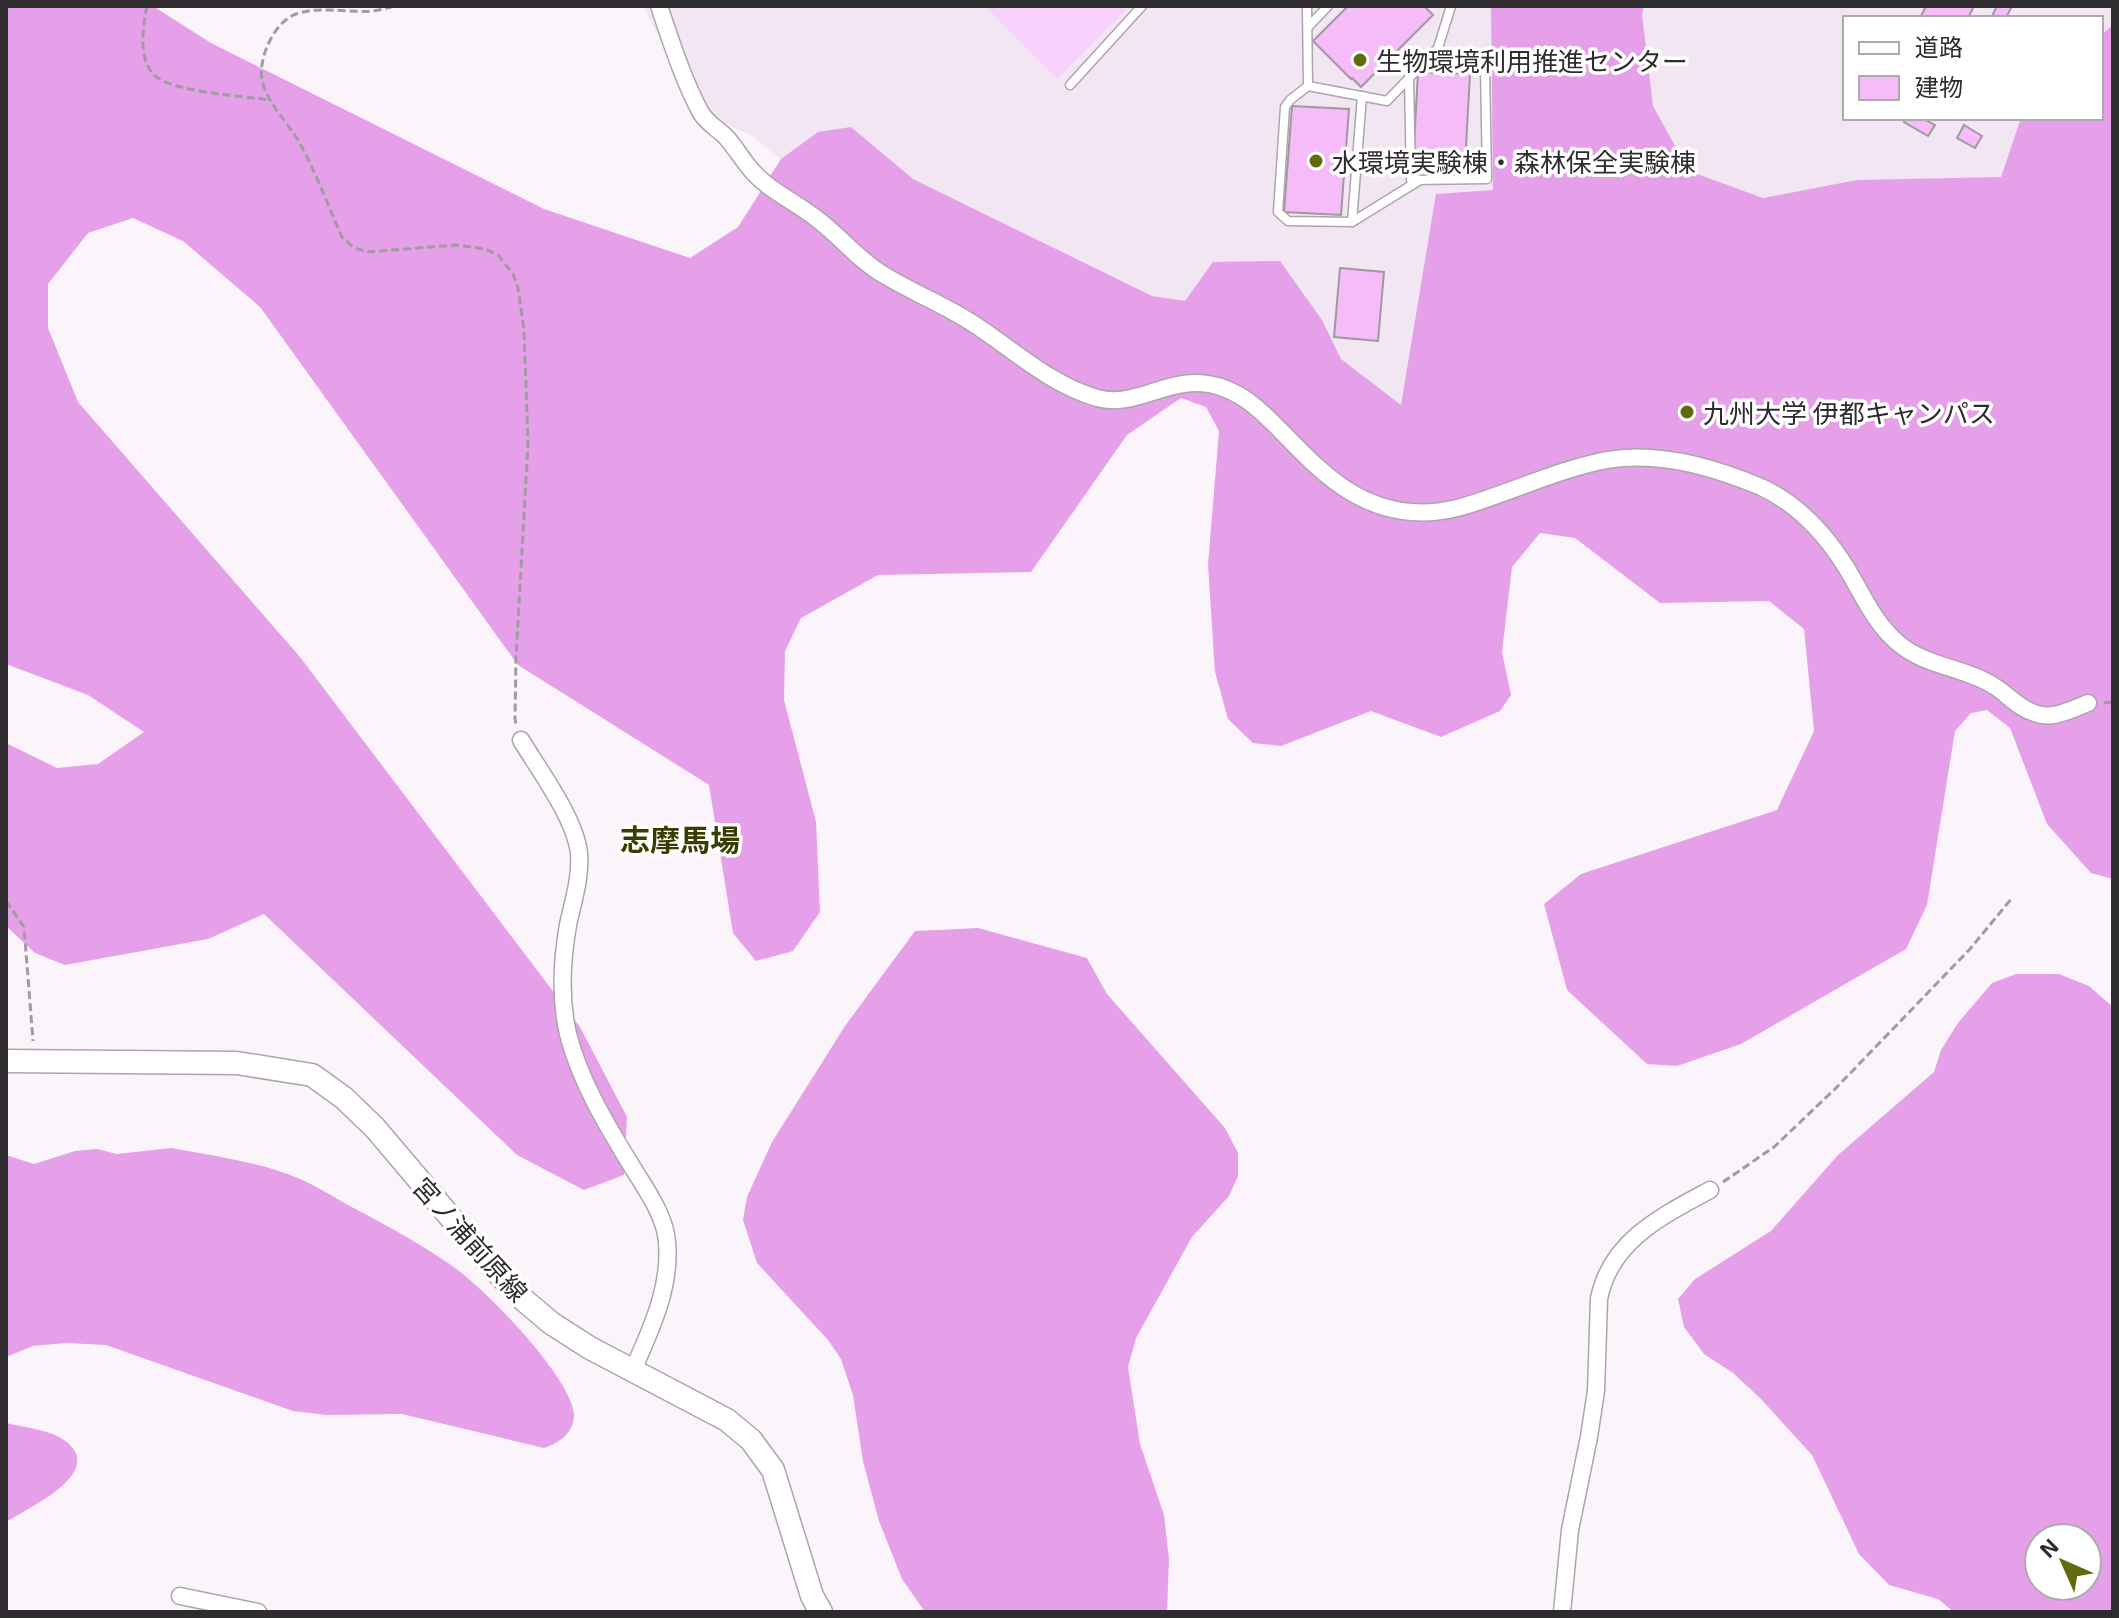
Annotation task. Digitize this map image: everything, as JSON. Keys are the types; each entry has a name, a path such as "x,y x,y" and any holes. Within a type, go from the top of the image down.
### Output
{"main road":[{"name":"宮ノ浦前原線","path":"6,1061 237,1063 312,1075 344,1098 375,1128 496,1271 551,1323 590,1348 727,1420 751,1440 773,1470 812,1596 821,1612"}],"street":[{"path":"659,6 704,118 726,137 754,173 777,193 818,219 853,253 883,275 947,307 1059,382 1100,399 1115,400 1184,382 1227,389 1255,405 1312,463 1341,487 1359,498 1408,512 1452,511 1584,465 1612,459 1650,458 1707,468 1761,487 1799,510 1824,535 1881,626 1900,645 1927,661 1995,686 2024,709 2050,717 2088,703"},
{"path":"521,740 562,807 579,851 579,870 563,971 568,1033 585,1082 649,1196 667,1239 667,1268 659,1309 633,1370"},
{"path":"1562,1612 1570,1530 1596,1391 1602,1284 1615,1258 1636,1235 1710,1190"},
{"path":"180,1596 258,1612"}],"lane":[{"path":"1070,85 1142,6"},
{"path":"1307,6 1308,86"},
{"path":"1307,27 1328,6"},
{"path":"1421,180 1352,222 1288,221 1278,212 1285,107 1290,100 1308,86 1387,101 1438,48 1451,6"},
{"path":"1409,78 1411,180 1487,179 1485,68 1429,57"},
{"path":"1352,222 1362,96"}],"path":[{"path":"147,6 144,47 152,73 165,83 185,89 269,100"},
{"path":"393,6 361,12 310,11 287,18 268,41 262,81 269,100 300,143 342,237 353,247 367,252 456,245 485,249 498,255 513,274 524,329 528,444 516,657 515,718 521,740"},
{"path":"1710,1190 1774,1147 1835,1089 1970,949 2012,898"},
{"path":"6,901 24,927 34,1061"}],"shaded area":[{"path":"6,6 153,6 211,43 544,209 690,258 738,227 781,159 818,132 851,127 913,179 1152,296 1185,301 1213,262 1280,261 1322,320 1341,359 1401,405 1436,194 1493,190 1491,6 1644,6 1642,14 1653,106 1689,171 1763,198 1857,180 2001,177 2020,120 2103,120 2103,33 2113,25 2113,879 2091,873 2047,824 2010,728 1987,710 1971,713 1955,731 1927,905 1906,949 1741,1044 1677,1066 1647,1064 1567,990 1544,904 1581,874 1777,810 1814,731 1804,629 1769,601 1660,603 1575,538 1540,533 1512,567 1502,652 1511,695 1500,711 1441,737 1371,711 1281,746 1253,743 1228,719 1215,672 1208,565 1219,431 1206,407 1181,398 1127,435 1031,572 878,575 801,618 785,651 784,700 816,822 820,912 793,951 756,961 733,933 709,785 518,665 260,307 183,241 133,218 88,233 48,284 48,328 78,402 300,657 580,1027 627,1117 624,1175 584,1190 517,1155 264,914 208,939 65,965 35,953 6,926 6,743 57,768 98,764 144,732 88,695 6,664"},
{"name":"九州大学 伊都キャンパス","path":"643,6 2113,6 2113,830 2092,776 1875,632 1275,430 784,162 751,135 712,118 680,78"},
{"path":"985,6 1129,6 1057,79"},
{"path":"978,928 1087,958 1107,994 1225,1128 1238,1153 1238,1176 1229,1196 1192,1237 1136,1338 1128,1367 1140,1444 1164,1515 1169,1559 1167,1612 925,1612 902,1579 879,1521 863,1461 853,1395 841,1359 828,1340 757,1263 743,1220 747,1197 772,1142 845,1026 915,931"},
{"path":"2016,974 2059,974 2089,986 2113,1007 2113,1612 1954,1612 1938,1599 1889,1585 1859,1554 1812,1455 1761,1399 1733,1373 1704,1354 1684,1327 1678,1299 1695,1279 1771,1231 1838,1155 1934,1072 1941,1050 1958,1023 1992,983"},
{"path":"171,1148 253,1164 300,1179 399,1232 448,1263 502,1310 558,1378 574,1415 568,1432 544,1448 402,1414 327,1415 293,1411 106,1345 66,1343 33,1346 6,1357 6,1155 34,1164 75,1151 97,1149 117,1154"},
{"path":"6,1423 56,1435 74,1450 77,1463 62,1486 6,1522"}],"building":[{"name":"生物環境利用推進センター","path":"1348,6 1424,6 1433,15 1361,87 1313,41"},
{"path":"1926,6 1974,6 1969,16 1921,16"},
{"path":"1997,6 2012,6 2007,16 1992,16"},
{"path":"1418,72 1470,74 1465,165 1413,163"},
{"name":"水環境実験棟・森林保全実験棟","path":"1292,106 1349,109 1341,215 1284,212"},
{"path":"1926,120 1935,125 1928,136 1904,122"},
{"path":"1964,125 1982,136 1975,148 1957,138"},
{"path":"1340,268 1384,272 1378,341 1334,337"}],"place":[{"name":"生物環境利用推進センター","path":"1360,60"},
{"name":"水環境実験棟・森林保全実験棟","path":"1316,161"},
{"name":"九州大学 伊都キャンパス","path":"1687,412"}],"district":[{"name":"志摩馬場","path":"680,839"}]}
